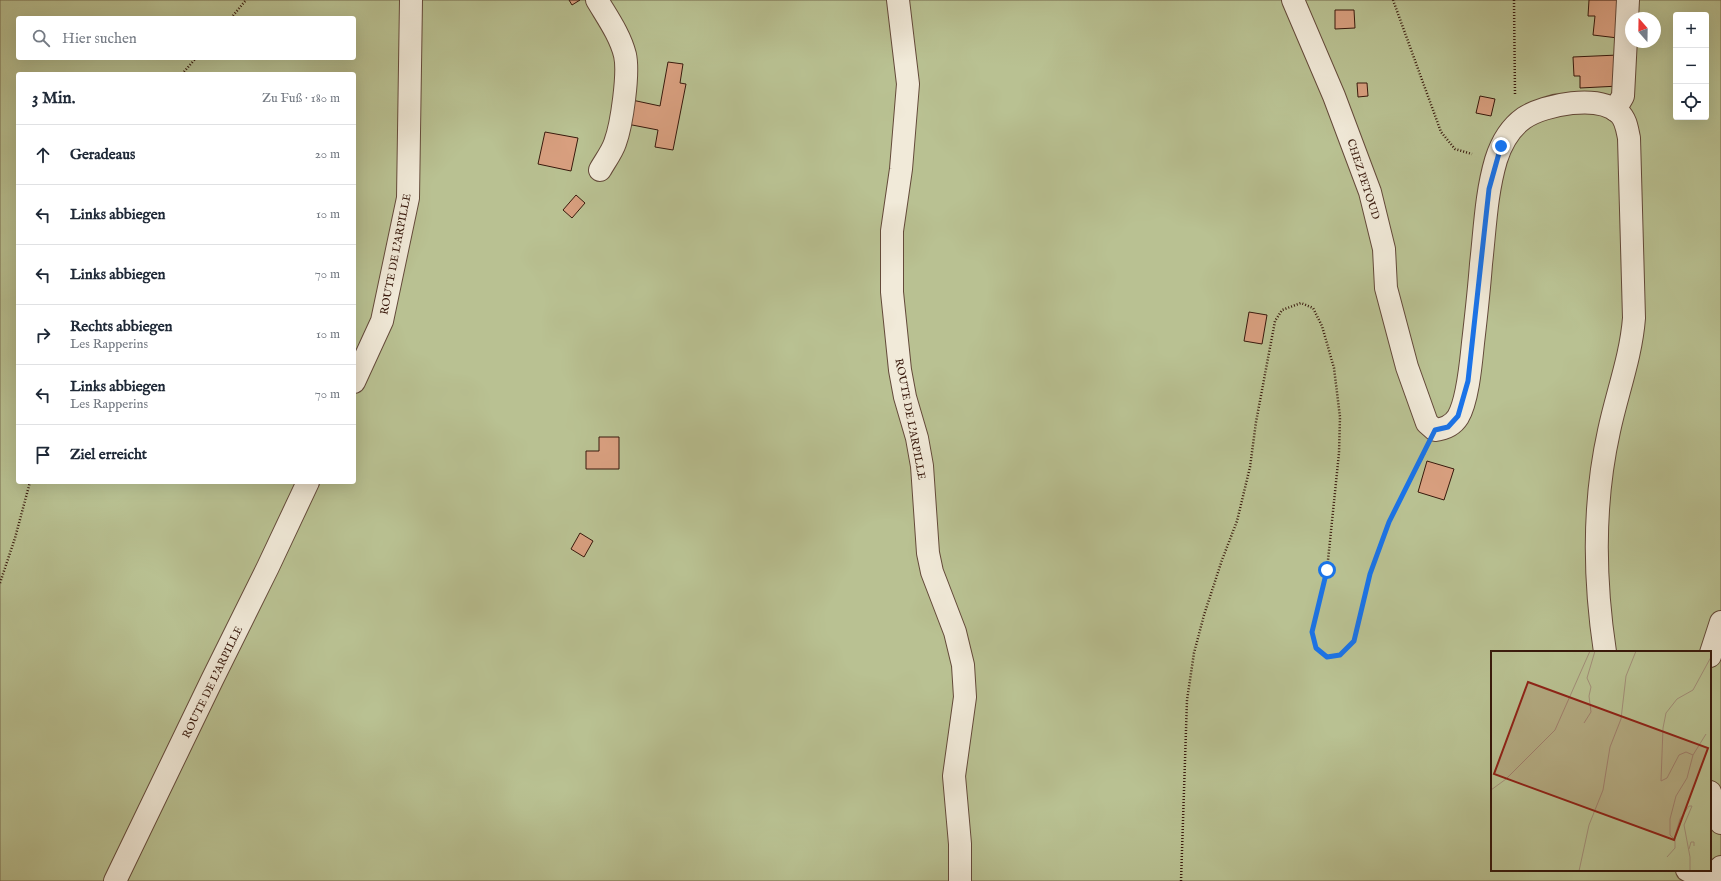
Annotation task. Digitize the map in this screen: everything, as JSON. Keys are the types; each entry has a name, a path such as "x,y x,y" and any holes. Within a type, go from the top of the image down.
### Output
{"street":[{"name":"ROUTE DE L'ARPILLE","path":"356,378 382,321 408,198 411,0"},
{"path":"597,0 618,36 625,55 627,72 615,144 600,170"},
{"name":"ROUTE DE L'ARPILLE","path":"898,0 908,84 901,169 892,231 892,292 900,370 917,438 922,466 928,553 932,572 955,632 963,665 964,697 954,776 960,844 960,881"},
{"name":"CHEZ PETOUD","path":"1293,0 1334,96 1370,192 1384,249 1386,288 1405,360 1423,415 1427,423 1435,430"},
{"path":"1615,110 1623,96 1628,0"},
{"path":"1435,430 1448,427 1458,416 1468,381 1489,189 1501,146 1520,122 1531,114 1553,107 1575,103 1599,103 1615,110 1620,114 1626,124 1629,138 1634,296 1630,348 1608,432 1597,507 1598,578 1606,651"},
{"name":"ROUTE DE L'ARPILLE","path":"115,881 307,484"},
{"path":"1711,653 1721,622"},
{"path":"1711,795 1721,823"},
{"path":"1690,871 1702,876 1716,872 1721,867"}],"path":[{"path":"233,16 246,0"},
{"path":"1393,0 1441,132 1455,149 1496,161"},
{"path":"1514,0 1514,111 1515,116 1520,122"},
{"path":"184,72 194,60"},
{"path":"1181,881 1187,700 1194,653 1204,615 1222,560 1237,522 1250,467 1256,422 1275,321 1282,310 1301,303 1313,308 1322,326 1334,368 1340,417 1337,468 1327,570 1312,632 1316,648 1327,657 1340,655 1354,641 1370,574 1389,522 1435,430"},
{"path":"0,583 15,538 29,484"}],"green space":[{"path":"0,0 1721,0 1721,881 0,881"}],"building":[{"path":"569,0 580,0 572,5"},
{"path":"1589,0 1621,0 1618,38 1593,35 1595,16 1588,16"},
{"path":"1335,10 1354,10 1355,28 1335,29"},
{"path":"1618,55 1619,86 1580,88 1580,76 1574,76 1573,57"},
{"path":"668,62 683,64 680,83 686,84 673,150 655,147 658,130 627,124 632,100 660,106"},
{"path":"1357,83 1367,83 1368,96 1358,97"},
{"path":"1480,96 1495,99 1491,116 1476,113"},
{"path":"545,132 578,138 571,171 538,164"},
{"path":"576,195 585,203 572,218 563,210"},
{"path":"1249,312 1267,315 1262,344 1244,341"},
{"path":"599,437 619,437 619,469 586,469 586,451 599,451"},
{"path":"1427,461 1454,469 1444,500 1418,492"},
{"path":"580,533 593,541 584,557 571,549"}],"route":[{"path":"1327,570 1312,632 1316,648 1327,657 1340,655 1354,641 1370,574 1389,522 1435,430 1448,427 1458,416 1468,381 1489,189 1501,146"}]}
